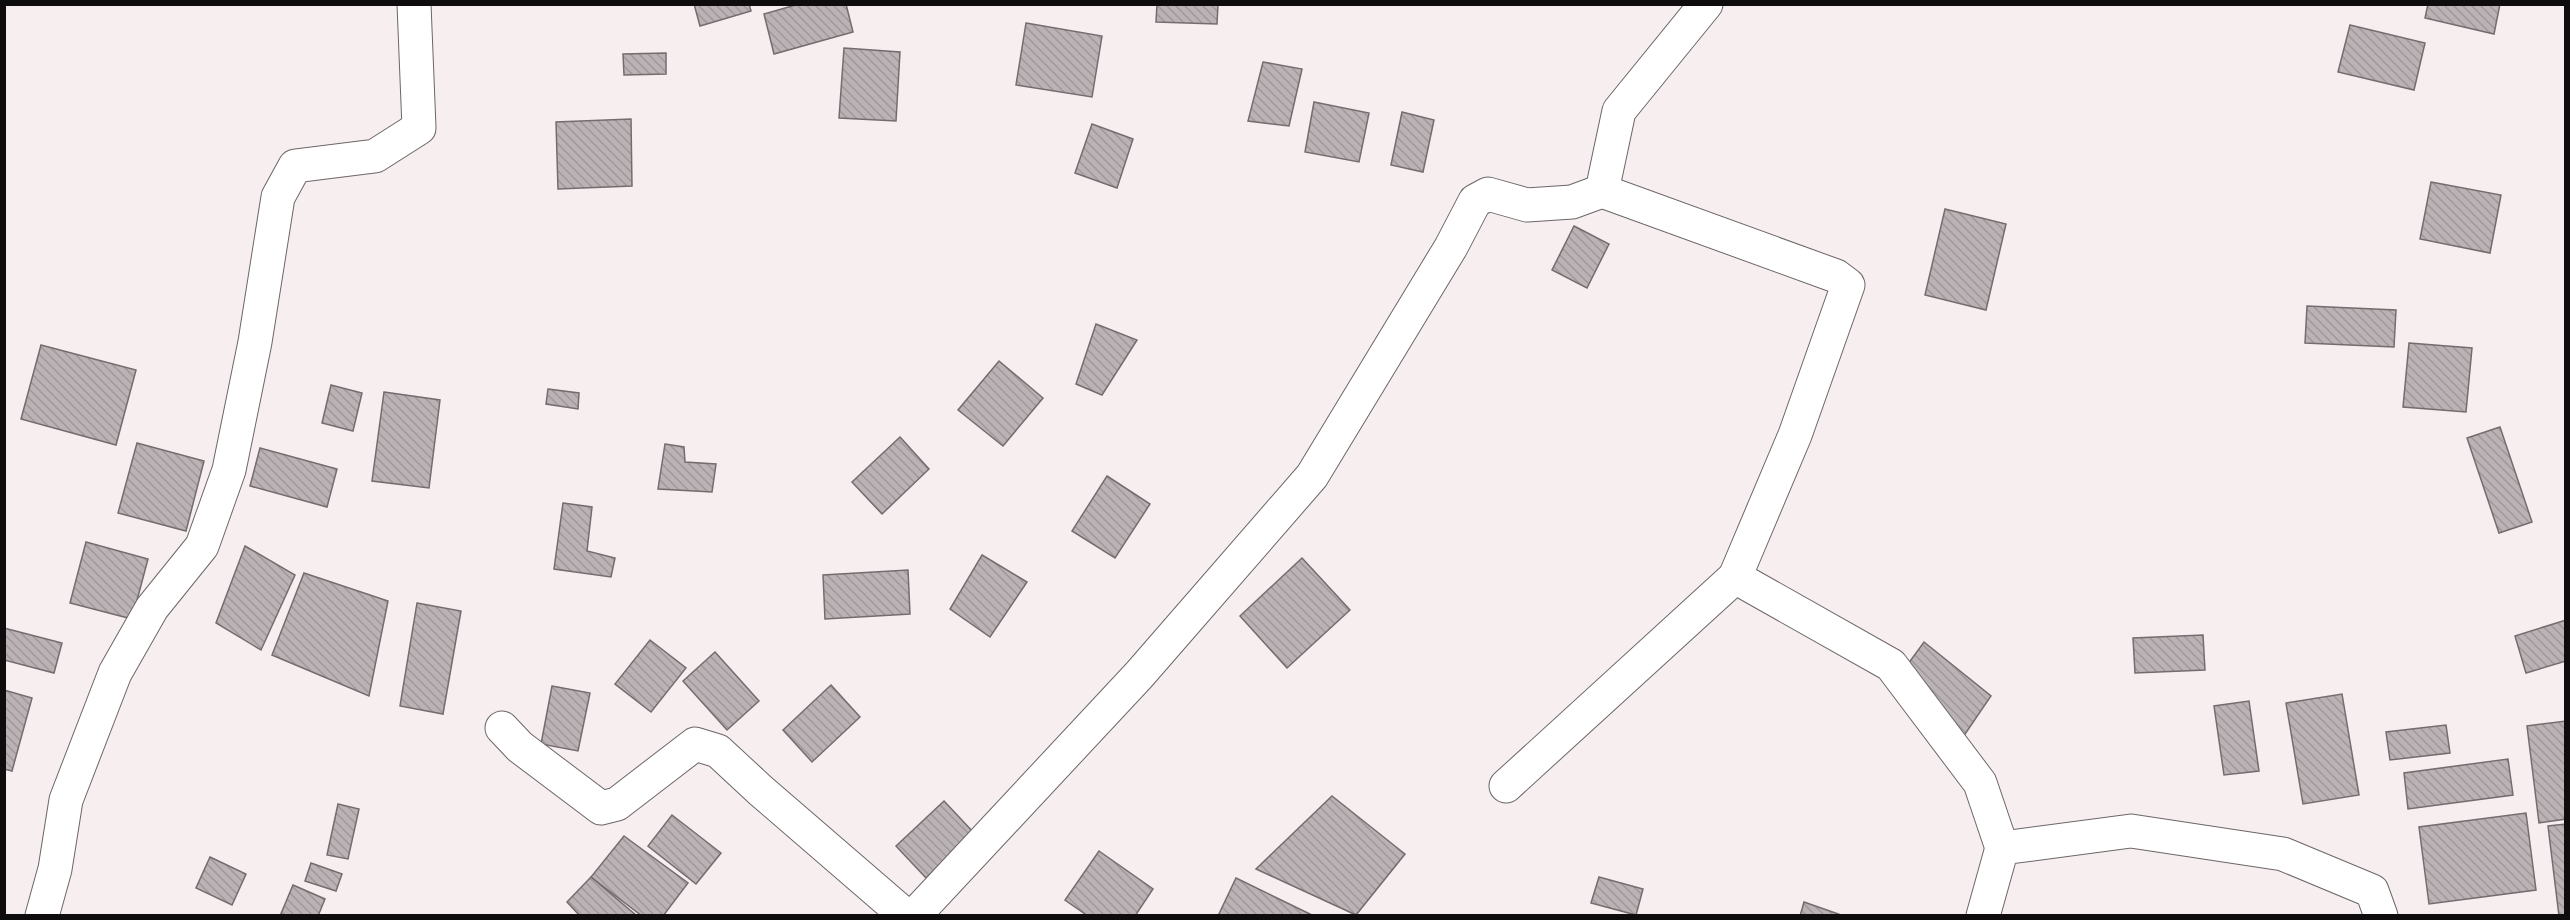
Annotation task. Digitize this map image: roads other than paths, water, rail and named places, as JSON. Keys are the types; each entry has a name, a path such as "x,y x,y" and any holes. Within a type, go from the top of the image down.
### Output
{"street":[{"path":"42,915 55,869 66,800 115,673 152,608 202,546 229,470 255,342 278,197 296,166 375,156 419,128 414,4"},
{"path":"1602,191 1619,111 1706,4"},
{"path":"915,915 1139,675 1312,476 1450,247 1474,201 1488,194 1527,205 1572,202 1602,191 1836,276 1848,285 1795,435 1735,578 1506,786"},
{"path":"1735,578 1892,665 1980,783 2002,848 1983,915"},
{"path":"502,728 520,747 601,808 617,804 695,744 718,751 906,915"},
{"path":"2002,848 2132,831 2283,854 2372,891 2381,915"}]}
